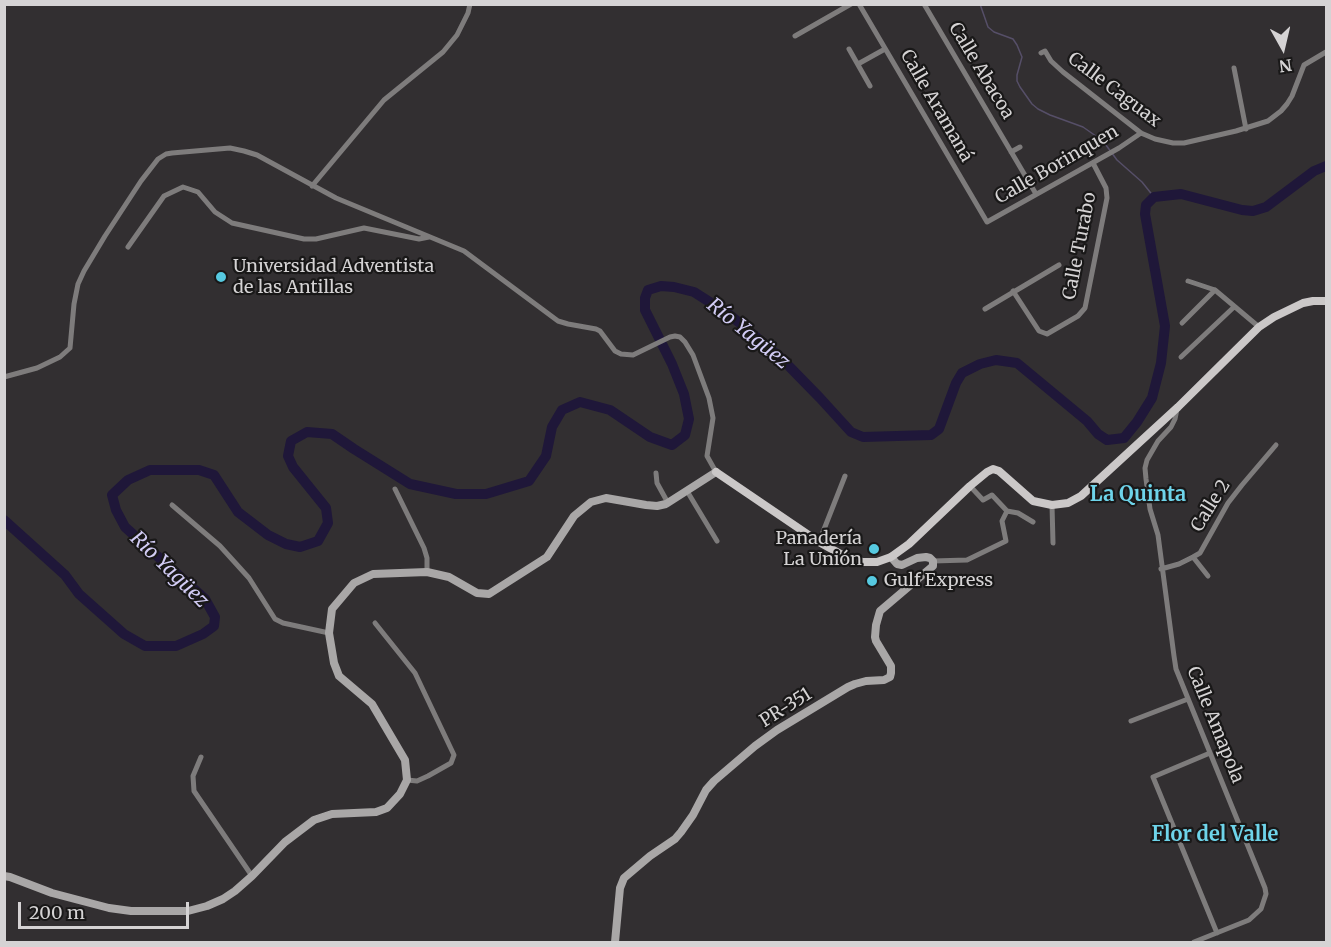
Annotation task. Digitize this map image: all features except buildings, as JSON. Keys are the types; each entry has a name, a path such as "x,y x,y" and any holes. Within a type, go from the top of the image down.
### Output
{"main road":[{"path":"4,876 52,893 109,908 153,911 188,910 207,906 235,891 285,842 314,820 332,814 376,812 387,808 400,794 406,780 405,760 372,704 339,676 328,633 332,609 354,583 373,574 427,572 449,577 477,593 489,594 547,557 574,516 591,502 606,498 657,506 668,503 716,472 819,542 846,557 863,562 877,562 891,557 909,544 970,486 993,469 999,471 1033,501 1052,505 1068,503 1082,496 1178,407 1259,327 1303,303 1326,301"},
{"path":"891,557 897,564 902,565 922,556 933,561"},
{"name":"PR-351","path":"615,942 620,888 624,878 675,839 714,780 777,730 848,687 890,677 891,666 875,637 880,611 930,570 933,561"}],"street":[{"path":"312,186 384,100 443,52 457,35 470,4"},
{"path":"795,36 850,4"},
{"name":"Calle Aramaná","path":"859,4 987,222"},
{"name":"Calle Abacoa","path":"924,4 1036,194"},
{"path":"849,48 870,86"},
{"path":"858,64 885,49"},
{"name":"Calle Caguax","path":"1041,52 1045,51 1051,61 1063,72 1141,133 1155,139 1184,143 1246,129 1268,121 1281,111 1292,96 1304,65 1326,52"},
{"path":"1234,68 1246,129"},
{"name":"Calle Borinquen","path":"987,222 1119,148 1141,133"},
{"path":"1011,152 1020,147"},
{"path":"4,377 38,368 60,357 70,348 78,284 105,236 155,162 161,156 172,153 230,148 256,155 336,198 464,251 558,321 596,329 615,351 621,354 633,355 670,337 680,338 686,342 693,355 709,398 713,418 707,456 716,472"},
{"name":"Calle Turabo","path":"1013,291 1039,331 1047,334 1078,316 1085,308 1107,198 1106,188 1093,163"},
{"path":"128,247 164,196 183,188 198,192 215,212 232,223 304,239 316,239 364,228 419,239 432,237"},
{"name":"Calle Turabo","path":"986,309 1059,265"},
{"path":"1188,280 1215,291 1259,327"},
{"path":"1182,323 1215,291"},
{"path":"1181,357 1234,307"},
{"name":"Calle Amapola","path":"1178,407 1171,427 1158,441 1145,468 1150,509 1158,535 1176,669 1266,894 1263,905 1254,917 1194,942"},
{"name":"Calle 2","path":"1161,569 1179,564 1200,553 1228,503 1276,445"},
{"path":"656,473 657,483 668,503"},
{"path":"819,542 845,476"},
{"path":"970,486 982,500 992,495 1007,512 1018,513 1033,522"},
{"path":"396,489 424,548 427,572"},
{"path":"687,491 717,541"},
{"path":"172,505 220,546 249,578 275,619 283,623 328,633"},
{"path":"1052,505 1053,543"},
{"path":"933,561 967,560 1006,542 1002,521 1007,512"},
{"path":"1193,557 1208,576"},
{"path":"375,623 415,673 454,755 451,763 428,776 417,781 406,780"},
{"path":"1131,721 1188,699"},
{"path":"1210,753 1153,777 1217,933"},
{"path":"201,757 193,776 194,791 252,876"}],"waterway":[{"path":"980,4 988,27 994,32 1013,39 1017,45 1022,57 1017,81 1032,104 1050,115 1083,127 1103,141 1117,160 1142,182 1154,197"},
{"name":"Río Yagüez","path":"4,520 65,575 79,594 124,634 145,646 176,646 203,634 214,626 215,617 205,599 125,527 116,510 112,495 128,480 150,470 199,470 214,475 238,512 268,535 286,544 300,547 318,541 328,523 326,508 293,467 288,456 291,441 307,432 332,434 410,484 456,494 486,494 529,481 546,456 552,427 562,410 580,402 610,410 650,437 672,445 685,435 689,419 684,394 672,364 645,310 648,290 661,286 694,292 730,315 780,357 851,432 863,437 931,435 939,429 962,373 980,364 996,360 1017,363 1107,440 1124,438 1152,398 1161,363 1165,326 1145,214 1146,205 1154,197 1181,194 1253,211 1266,207 1314,171 1326,166"}],"place":[{"name":"Universidad Adventista de las Antillas","path":"221,277"},
{"name":"Panadería La Unión","path":"874,549"},
{"name":"Gulf Express","path":"872,581"}],"district":[{"name":"La Quinta","path":"1138,495"},
{"name":"Flor del Valle","path":"1215,835"}]}
